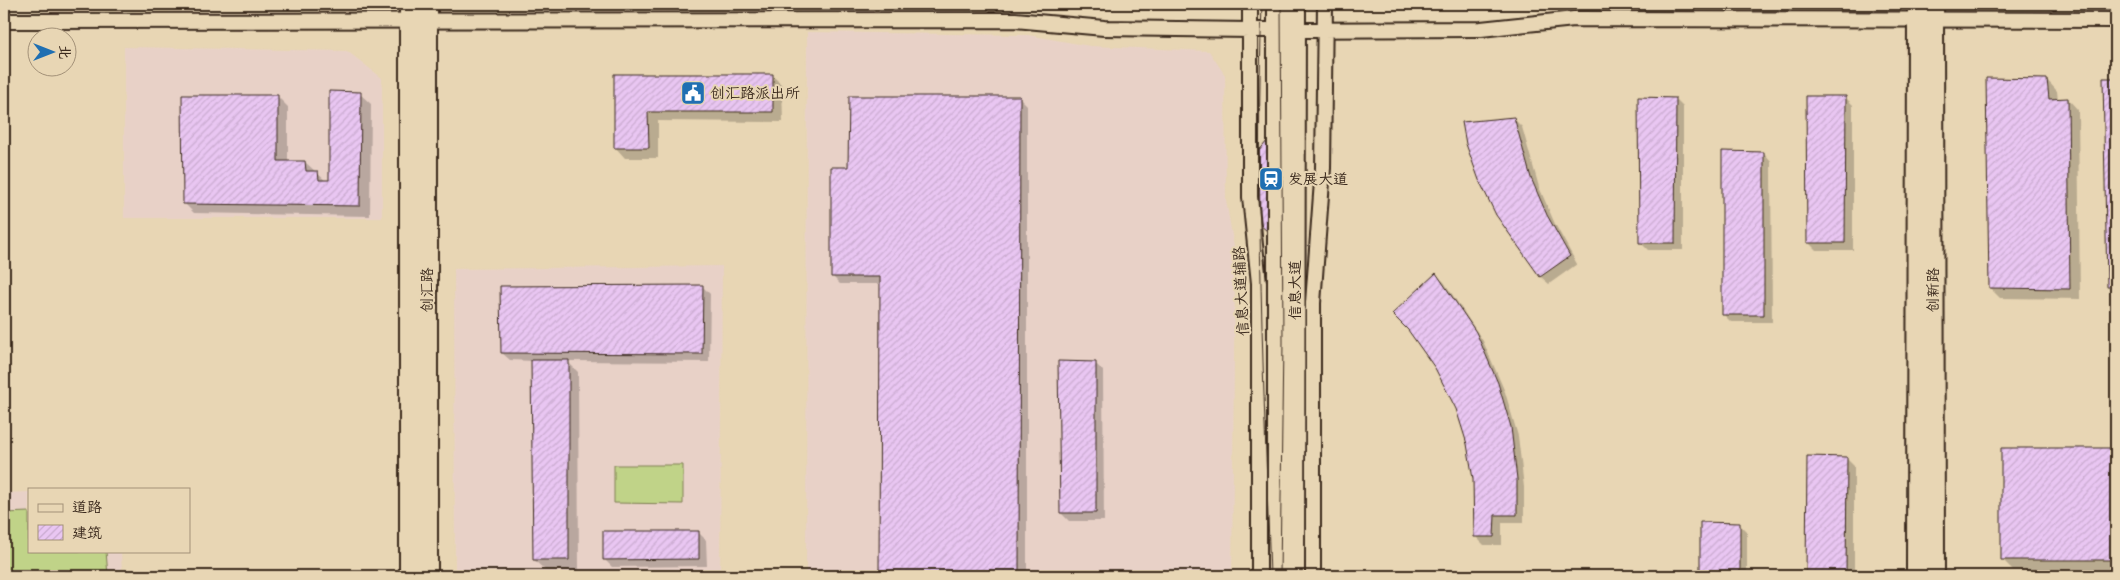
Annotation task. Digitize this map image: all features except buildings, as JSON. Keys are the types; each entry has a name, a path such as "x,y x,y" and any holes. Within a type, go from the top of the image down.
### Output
{"street":[{"name":"信息大道辅路","path":"1250,4 1250,197 1259,283 1259,576"},
{"name":"信息大道","path":"1278,4 1286,30 1294,576"},
{"name":"信息大道","path":"1278,576 1286,30 1295,4"},
{"path":"1313,576 1313,303 1323,168 1325,4"},
{"path":"4,21 419,12 1015,20 1104,28 1286,30 1481,29 1574,19 1925,12 2116,20"},
{"name":"创汇路","path":"410,576 419,12"},
{"name":"创汇路","path":"419,12 427,576"},
{"name":"创新路","path":"1917,576 1925,12"},
{"name":"创新路","path":"1925,12 1934,576"}],"shaded area":[{"path":"807,32 1028,35 1090,46 1209,51 1225,75 1226,200 1235,253 1232,576 806,576"},
{"path":"124,47 347,51 382,78 382,218 124,218"},
{"path":"722,266 720,574 455,571 454,269"},
{"path":"28,492 28,552 121,552 122,576 4,576 4,493"}],"green space":[{"path":"614,465 683,465 683,504 614,503"},
{"path":"28,512 28,552 106,552 108,576 4,576 4,513"}],"tram line":[{"path":"1262,4 1259,147 1260,219 1270,576"},
{"path":"1280,576 1283,342 1281,4"}],"place":[{"name":"创汇路派出所","path":"693,93"},
{"name":"发展大道","path":"1271,179"}]}
